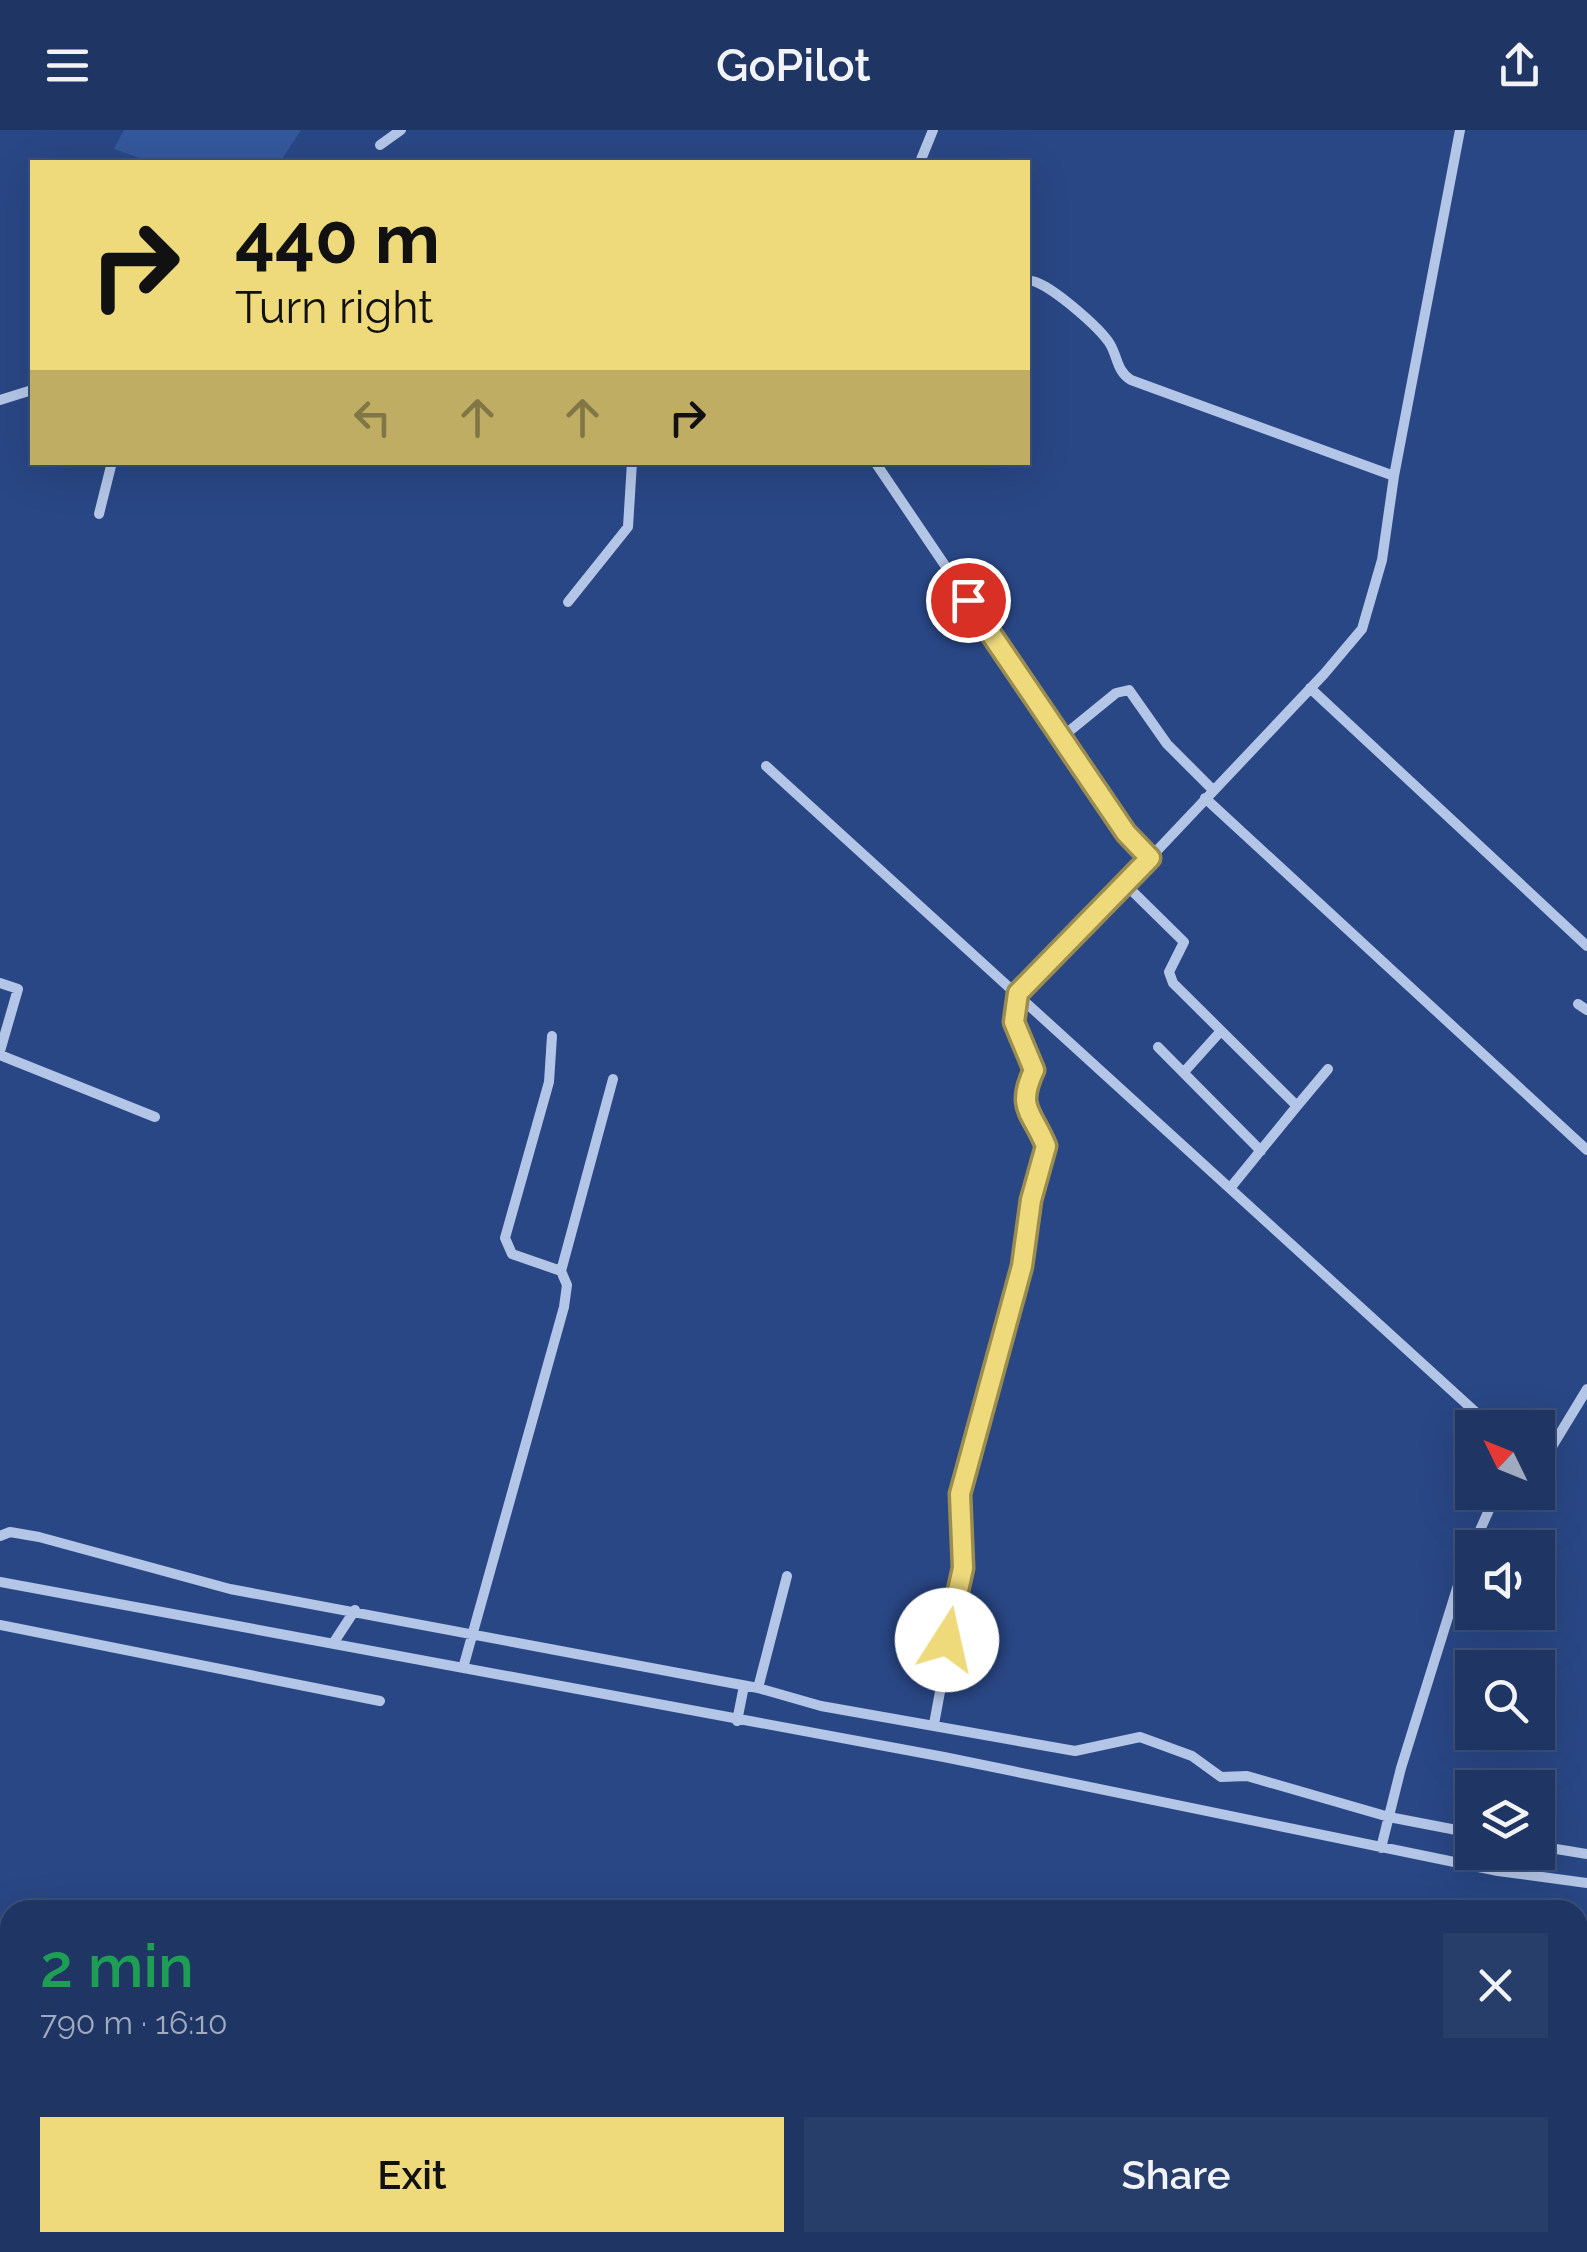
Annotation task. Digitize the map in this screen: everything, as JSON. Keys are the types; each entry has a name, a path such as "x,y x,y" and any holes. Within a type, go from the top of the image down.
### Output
{"street":[{"path":"380,145 401,130"},
{"path":"921,160 933,130"},
{"path":"934,1724 963,1568 960,1494 1022,1266 1031,1200 1046,1146 1024,1094 1034,1070 1014,1022 1018,993 1355,638 1373,602 1460,130"},
{"path":"1030,280 1042,283 1101,333 1122,375 1131,380 1394,476"},
{"path":"0,400 30,391"},
{"path":"21,396 30,403"},
{"path":"98,514 111,465"},
{"path":"568,602 628,527 632,465"},
{"path":"876,465 1126,833 1150,858"},
{"path":"1310,688 1587,946"},
{"path":"1062,737 1116,693 1130,690 1167,744 1208,793 1587,1150"},
{"path":"766,766 1473,1410"},
{"path":"1125,884 1180,936 1185,947 1168,977 1298,1106"},
{"path":"0,984 18,990 0,1053 155,1116"},
{"path":"1184,1072 1220,1032"},
{"path":"552,1036 550,1082 505,1238 512,1254 561,1271"},
{"path":"1158,1047 1261,1151"},
{"path":"1231,1187 1328,1069"},
{"path":"463,1668 564,1307 566,1285 561,1271 612,1079"},
{"path":"1555,1443 1587,1389"},
{"path":"1381,1848 1464,1566 1489,1510"},
{"path":"3,1532 230,1589 758,1688 820,1706 1075,1751 1140,1738 1192,1756 1214,1774 1248,1776 1388,1817 1455,1830"},
{"path":"758,1688 787,1576"},
{"path":"0,1582 944,1757 1381,1848 1587,1883"},
{"path":"334,1642 356,1610"},
{"path":"0,1626 380,1700"},
{"path":"736,1721 744,1686"},
{"path":"1555,1849 1587,1854"}],"shaded area":[{"path":"124,130 301,130 281,160 145,160 114,149"}],"route":[{"path":"947,1640 963,1568 960,1494 1022,1266 1031,1200 1046,1146 1026,1106 1026,1084 1034,1070 1014,1022 1013,1010 1018,993 1150,858 1126,833 968,600"}]}
